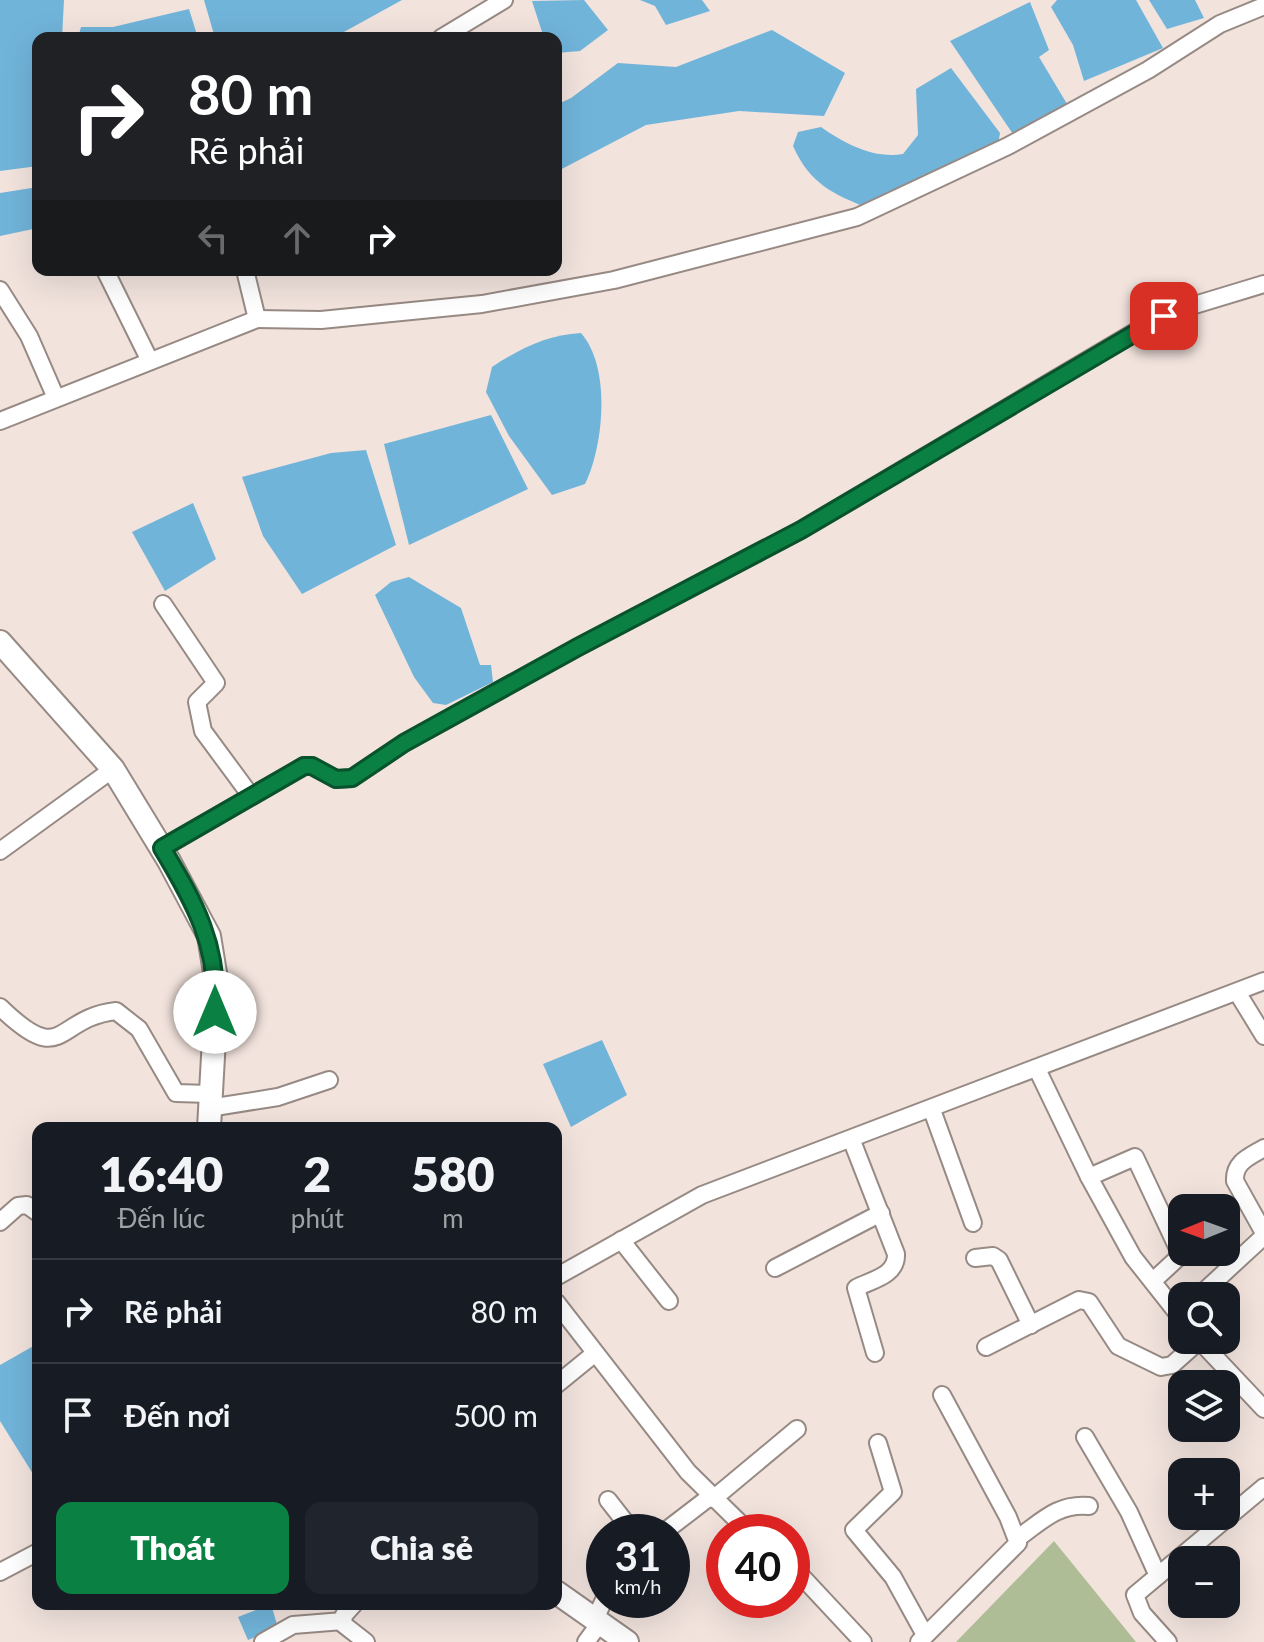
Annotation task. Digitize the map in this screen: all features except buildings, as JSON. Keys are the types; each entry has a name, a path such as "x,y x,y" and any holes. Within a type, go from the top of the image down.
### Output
{"street":[{"path":"451,32 504,0"},
{"path":"0,421 257,319 321,320 482,304 614,280 857,217 1022,139 1148,70 1220,24 1264,6"},
{"path":"108,276 150,361"},
{"path":"246,276 257,319"},
{"path":"162,848 309,765 336,779 352,778 404,743 801,530 1150,323 1188,307 1264,284"},
{"path":"0,290 29,336 56,398"},
{"path":"163,604 216,683 197,702 199,725 251,796"},
{"path":"0,642 113,769 162,848 209,936 217,985 209,1110"},
{"path":"0,851 113,769"},
{"path":"562,1274 702,1195 852,1141 1264,981"},
{"path":"1237,992 1264,1036"},
{"path":"0,1007 26,1032 39,1038 53,1038 105,1012 116,1011 139,1029 176,1093 209,1110 278,1097 329,1080"},
{"path":"1037,1069 1089,1177 1133,1257 1168,1300"},
{"path":"932,1110 973,1223"},
{"path":"852,1141 897,1261 878,1280 859,1286 855,1293 875,1353"},
{"path":"1214,1282 1264,1234 1235,1181 1239,1164 1264,1148"},
{"path":"1089,1177 1135,1157 1181,1255 1153,1281"},
{"path":"0,1222 18,1206 27,1205 32,1209"},
{"path":"775,1268 881,1213"},
{"path":"621,1240 669,1301"},
{"path":"975,1258 993,1256 999,1260 1031,1325"},
{"path":"986,1347 1084,1300 1095,1309 1118,1346 1161,1367 1172,1365 1184,1354"},
{"path":"562,1310 712,1498 729,1514"},
{"path":"562,1380 594,1354"},
{"path":"1213,1354 1264,1409"},
{"path":"878,1443 893,1492 854,1530 893,1577 922,1639 1018,1543 942,1395"},
{"path":"689,1514 797,1429"},
{"path":"1085,1437 1129,1512 1158,1576"},
{"path":"1168,1642 1134,1599 1264,1487"},
{"path":"608,1500 619,1514"},
{"path":"1018,1538 1057,1510 1072,1505 1089,1506"},
{"path":"0,1572 32,1555"},
{"path":"810,1585 863,1642"},
{"path":"562,1595 586,1607"},
{"path":"350,1610 343,1621 345,1628 366,1642"},
{"path":"586,1642 598,1618"},
{"path":"604,1618 627,1642"},
{"path":"263,1642 293,1625 343,1621"}],"green space":[{"path":"1054,1541 1136,1642 956,1642"}],"water":[{"path":"0,0 64,0 62,32 32,32 32,167 0,171"},
{"path":"204,0 402,0 344,32 213,32"},
{"path":"584,0 608,30 580,51 562,52 562,32 542,32 532,1"},
{"path":"640,0 702,0 710,11 666,25 655,6"},
{"path":"1057,0 1136,0 1163,48 1084,81 1073,45 1051,7"},
{"path":"1149,0 1195,0 1204,18 1167,29"},
{"path":"1030,2 1049,50 1039,57 1073,114 1017,140 950,41"},
{"path":"189,9 196,32 80,32 81,27 113,27"},
{"path":"772,30 845,73 824,116 739,111 646,125 562,169 562,102 618,63 676,67"},
{"path":"951,68 1000,133 998,145 870,209 824,186 807,170 793,146 798,132 821,127 860,149 881,154 903,154 918,135 916,89"},
{"path":"32,188 32,229 0,236 0,193"},
{"path":"581,333 591,348 600,385 597,449 585,484 552,495 509,436 486,392 492,367 503,360 546,340"},
{"path":"491,415 528,489 409,545 384,444"},
{"path":"366,450 396,545 302,594 263,536 242,477 331,453"},
{"path":"193,503 216,559 165,591 132,532"},
{"path":"409,577 461,608 480,665 491,665 493,682 446,705 433,703 414,677 375,595 391,582"},
{"path":"602,1040 627,1095 571,1127 543,1064"},
{"path":"32,1347 32,1472 0,1421 0,1365"},
{"path":"256,1610 273,1610 278,1628 248,1640 238,1617"}],"route":[{"path":"215,1012 217,985 209,936 162,848 304,766 312,766 344,780 362,773 404,743 801,530 1164,316"}]}
